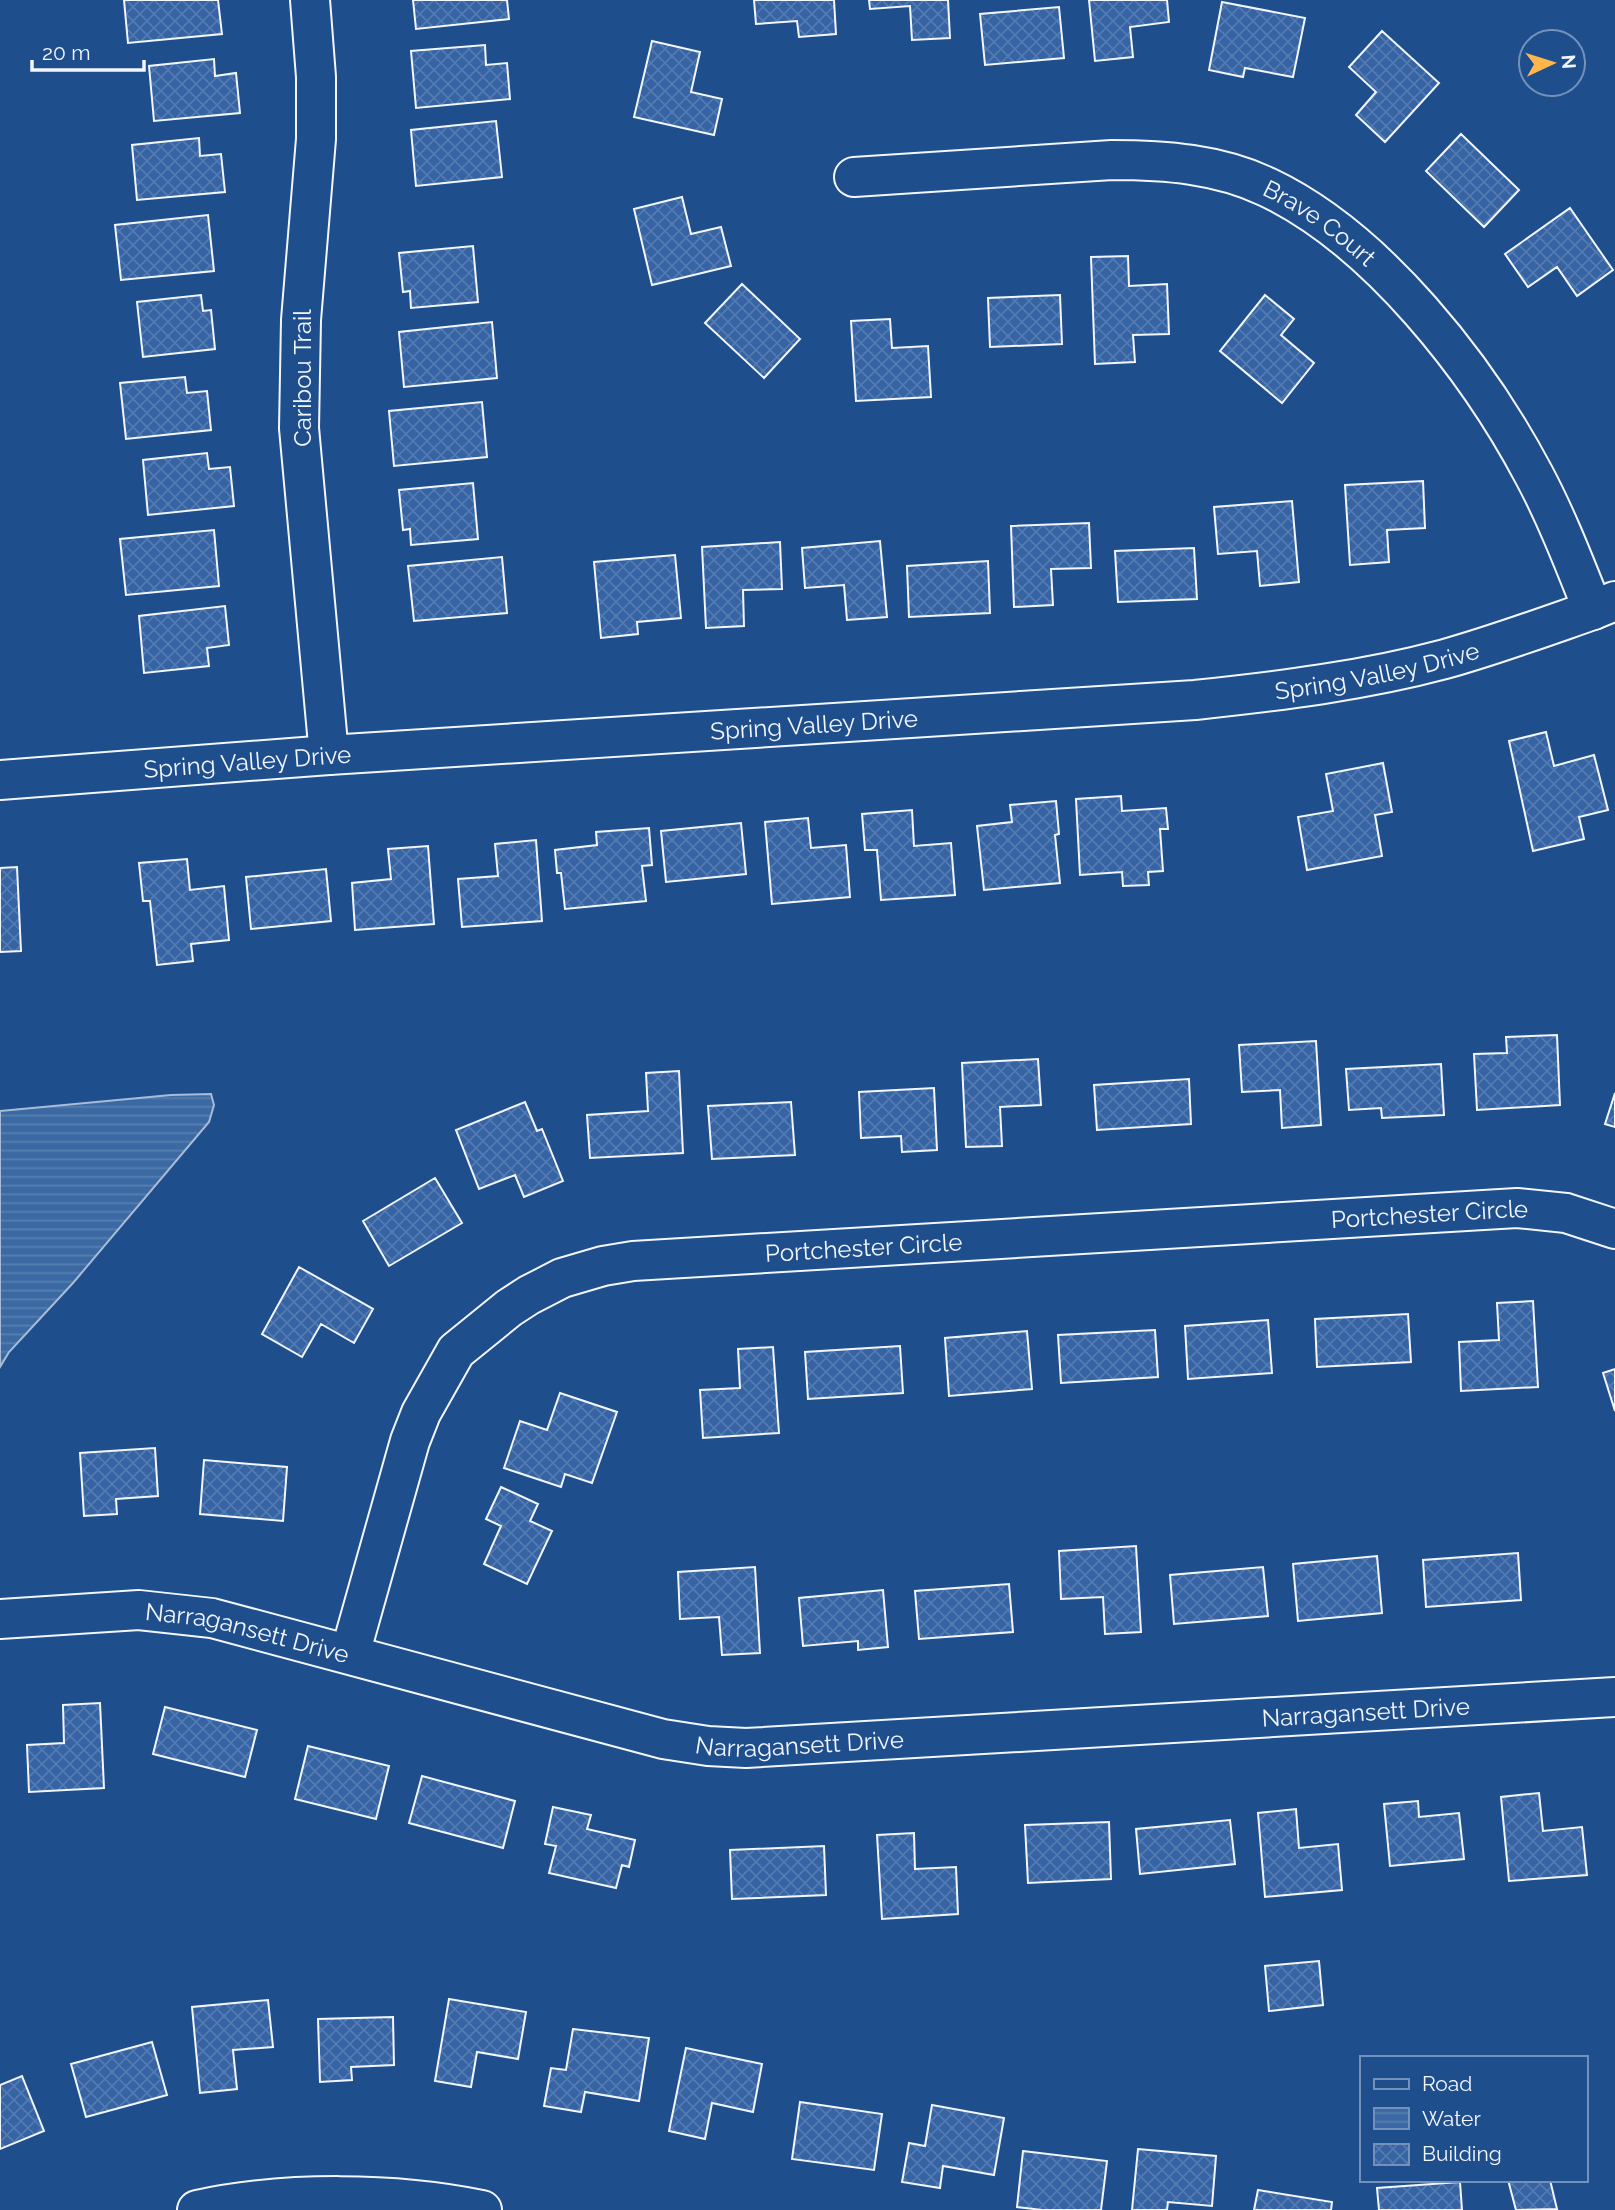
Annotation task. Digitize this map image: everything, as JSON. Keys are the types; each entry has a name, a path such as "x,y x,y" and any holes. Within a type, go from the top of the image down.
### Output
{"street":[{"name":"Caribou Trail","path":"310,0 316,77 316,139 301,320 299,428 329,755"},
{"name":"Brave Court","path":"854,177 1112,160 1155,160 1194,165 1236,175 1267,187 1298,204 1371,260 1433,325 1494,408 1534,474 1566,543 1604,606"},
{"name":"Spring Valley Drive","path":"0,780 329,755 1181,701 1284,691 1369,677 1445,659 1604,606"},
{"name":"Portchester Circle","path":"350,1654 410,1441 421,1413 456,1351 509,1308 562,1278 603,1266 634,1261 1517,1208 1566,1213 1615,1229"},
{"name":"Narragansett Drive","path":"0,1619 139,1610 212,1618 663,1739 708,1746 746,1748 1615,1697"},
{"path":"197,2210 272,2199 362,2197 459,2205 482,2210"}],"water":[{"path":"211,1094 214,1105 209,1122 73,1283 9,1352 0,1367 0,1111 171,1095"}],"building":[{"path":"124,0 218,0 222,34 128,43"},
{"path":"413,0 507,0 509,19 416,29"},
{"path":"754,0 834,0 836,34 799,37 797,21 756,24"},
{"path":"869,0 948,0 950,38 912,40 910,6 870,9"},
{"path":"1089,0 1167,0 1169,22 1130,27 1133,57 1095,61"},
{"path":"1222,2 1305,18 1293,77 1245,68 1243,77 1209,70"},
{"path":"1059,7 1064,58 985,65 980,14"},
{"path":"1382,31 1439,83 1385,142 1356,115 1376,92 1349,67"},
{"path":"652,41 700,52 691,92 722,99 714,135 634,117"},
{"path":"485,45 486,65 507,63 510,99 416,108 411,51"},
{"path":"214,59 215,76 236,73 240,113 154,121 149,66"},
{"path":"496,121 502,177 416,186 411,130"},
{"path":"1461,134 1519,190 1484,227 1426,171"},
{"path":"199,138 200,156 221,154 225,192 137,200 132,145"},
{"path":"682,197 691,234 721,227 731,266 652,285 634,209"},
{"path":"1570,208 1613,270 1577,296 1557,267 1528,287 1505,254"},
{"path":"208,215 214,271 121,280 115,225"},
{"path":"473,246 478,302 411,308 410,291 403,292 399,253"},
{"path":"1128,256 1129,286 1167,284 1169,334 1133,335 1135,362 1095,364 1091,257"},
{"path":"742,284 800,339 764,378 705,323"},
{"path":"201,295 203,311 211,310 215,349 143,357 137,302"},
{"path":"1060,295 1062,344 990,347 988,298"},
{"path":"1265,295 1294,319 1281,335 1314,363 1282,403 1220,351"},
{"path":"890,319 892,348 928,346 931,397 856,401 851,321"},
{"path":"492,322 497,378 404,387 399,332"},
{"path":"185,377 187,393 207,391 211,430 126,439 120,383"},
{"path":"482,402 487,457 394,466 389,411"},
{"path":"207,453 209,469 230,467 234,506 148,515 143,460"},
{"path":"1423,481 1425,528 1387,530 1389,562 1350,565 1345,485"},
{"path":"473,483 478,539 411,545 410,529 403,530 399,490"},
{"path":"1292,501 1299,582 1260,586 1257,551 1218,554 1214,507"},
{"path":"1089,523 1091,568 1051,569 1053,605 1014,607 1011,526"},
{"path":"214,530 219,586 126,595 120,539"},
{"path":"880,541 887,617 847,620 844,585 805,588 802,548"},
{"path":"780,542 782,589 743,590 744,626 706,628 702,547"},
{"path":"1194,548 1197,599 1118,602 1115,551"},
{"path":"675,555 681,618 637,622 638,634 601,638 594,562"},
{"path":"502,557 507,613 414,621 408,566"},
{"path":"988,561 990,613 909,617 907,566"},
{"path":"225,606 229,645 207,648 209,666 144,673 139,616"},
{"path":"1546,732 1554,766 1594,755 1608,810 1579,817 1584,839 1533,851 1509,741"},
{"path":"1383,763 1392,812 1375,815 1382,856 1307,870 1298,817 1333,811 1326,774"},
{"path":"1121,796 1122,811 1166,808 1168,829 1160,829 1163,871 1148,872 1149,885 1123,886 1122,872 1080,875 1076,799"},
{"path":"1056,801 1059,834 1055,835 1060,883 984,890 977,826 1012,822 1010,805"},
{"path":"912,810 914,846 951,843 955,895 881,900 877,850 865,850 862,814"},
{"path":"808,818 811,848 846,845 850,897 772,904 765,822"},
{"path":"741,823 746,874 666,882 661,831"},
{"path":"649,828 652,865 642,866 646,901 565,909 555,850 597,845 596,832"},
{"path":"536,840 542,921 462,927 458,879 498,876 495,844"},
{"path":"428,846 434,924 355,930 352,883 391,879 388,849"},
{"path":"187,859 190,890 224,886 229,940 191,944 193,961 157,965 150,901 143,901 139,863"},
{"path":"17,867 21,951 0,952 0,868"},
{"path":"326,869 331,921 251,929 246,877"},
{"path":"1557,1035 1560,1105 1477,1110 1474,1054 1507,1053 1506,1037"},
{"path":"1316,1041 1321,1125 1282,1128 1280,1090 1242,1092 1239,1045"},
{"path":"1038,1059 1041,1105 1000,1107 1002,1146 966,1147 962,1063"},
{"path":"1441,1064 1444,1115 1382,1118 1381,1108 1349,1110 1346,1069"},
{"path":"679,1071 683,1153 590,1158 587,1115 648,1111 646,1073"},
{"path":"1189,1079 1191,1124 1097,1130 1094,1085"},
{"path":"934,1088 937,1150 902,1152 901,1136 861,1138 859,1092"},
{"path":"1615,1093 1615,1127 1605,1124"},
{"path":"525,1102 537,1131 542,1129 563,1181 524,1197 515,1175 479,1189 456,1130"},
{"path":"791,1102 795,1155 712,1159 708,1106"},
{"path":"435,1178 462,1223 389,1266 363,1221"},
{"path":"299,1267 373,1309 354,1343 321,1324 302,1357 262,1334"},
{"path":"1533,1301 1538,1387 1461,1391 1459,1342 1499,1340 1497,1303"},
{"path":"1408,1314 1411,1362 1317,1367 1315,1319"},
{"path":"1268,1320 1272,1373 1188,1379 1185,1326"},
{"path":"1155,1330 1158,1377 1061,1383 1058,1335"},
{"path":"1027,1331 1032,1389 949,1396 945,1338"},
{"path":"900,1346 903,1393 808,1399 805,1352"},
{"path":"773,1347 779,1433 703,1438 700,1390 740,1388 738,1349"},
{"path":"1615,1369 1615,1411 1603,1373"},
{"path":"560,1393 617,1412 592,1483 565,1474 561,1487 504,1468 520,1421 547,1430"},
{"path":"155,1448 158,1496 116,1499 117,1514 84,1516 80,1453"},
{"path":"204,1460 287,1467 283,1521 200,1514"},
{"path":"501,1487 538,1504 530,1521 552,1531 527,1584 484,1564 501,1526 486,1519"},
{"path":"1136,1546 1141,1632 1105,1634 1103,1597 1061,1599 1059,1551"},
{"path":"1518,1553 1521,1600 1426,1607 1423,1560"},
{"path":"1377,1556 1382,1613 1298,1621 1293,1564"},
{"path":"755,1567 760,1653 722,1655 719,1617 680,1619 678,1572"},
{"path":"1263,1567 1268,1616 1174,1624 1170,1575"},
{"path":"1009,1584 1013,1632 919,1639 915,1591"},
{"path":"883,1590 888,1647 858,1650 858,1641 803,1646 799,1598"},
{"path":"100,1703 104,1788 29,1792 27,1745 64,1743 63,1705"},
{"path":"165,1707 257,1730 245,1777 153,1754"},
{"path":"308,1746 389,1766 376,1819 295,1799"},
{"path":"422,1776 515,1801 503,1848 409,1823"},
{"path":"1539,1793 1543,1831 1582,1827 1587,1875 1509,1881 1501,1797"},
{"path":"1418,1801 1419,1817 1459,1813 1464,1859 1390,1866 1384,1804"},
{"path":"553,1807 591,1815 587,1829 635,1840 629,1867 622,1865 616,1888 549,1873 556,1846 545,1844"},
{"path":"1296,1809 1299,1848 1338,1844 1342,1890 1265,1897 1258,1813"},
{"path":"1230,1820 1235,1864 1140,1874 1136,1829"},
{"path":"1109,1822 1111,1879 1028,1883 1025,1825"},
{"path":"914,1833 915,1869 956,1867 958,1914 882,1919 877,1835"},
{"path":"824,1846 826,1895 732,1899 730,1850"},
{"path":"1319,1961 1323,2005 1269,2011 1265,1966"},
{"path":"449,1999 526,2012 518,2059 477,2052 471,2087 435,2081"},
{"path":"268,2000 273,2047 233,2050 237,2089 200,2093 192,2007"},
{"path":"393,2017 394,2065 351,2067 352,2080 320,2082 318,2019"},
{"path":"573,2029 649,2038 639,2101 585,2092 581,2112 544,2106 551,2068 566,2070"},
{"path":"152,2042 167,2095 86,2117 71,2064"},
{"path":"686,2048 762,2064 753,2112 712,2103 705,2139 669,2131"},
{"path":"22,2076 44,2131 0,2149 0,2085"},
{"path":"800,2102 882,2114 874,2170 792,2159"},
{"path":"932,2105 1004,2118 994,2175 943,2166 940,2188 902,2182 909,2143 925,2146"},
{"path":"1138,2149 1216,2156 1212,2206 1168,2202 1167,2210 1132,2210"},
{"path":"1023,2151 1107,2161 1101,2210 1042,2210 1017,2207"},
{"path":"1460,2182 1462,2210 1379,2210 1377,2188"},
{"path":"1509,2182 1550,2182 1557,2209 1516,2210"},
{"path":"1258,2190 1332,2202 1331,2210 1254,2210"}]}
